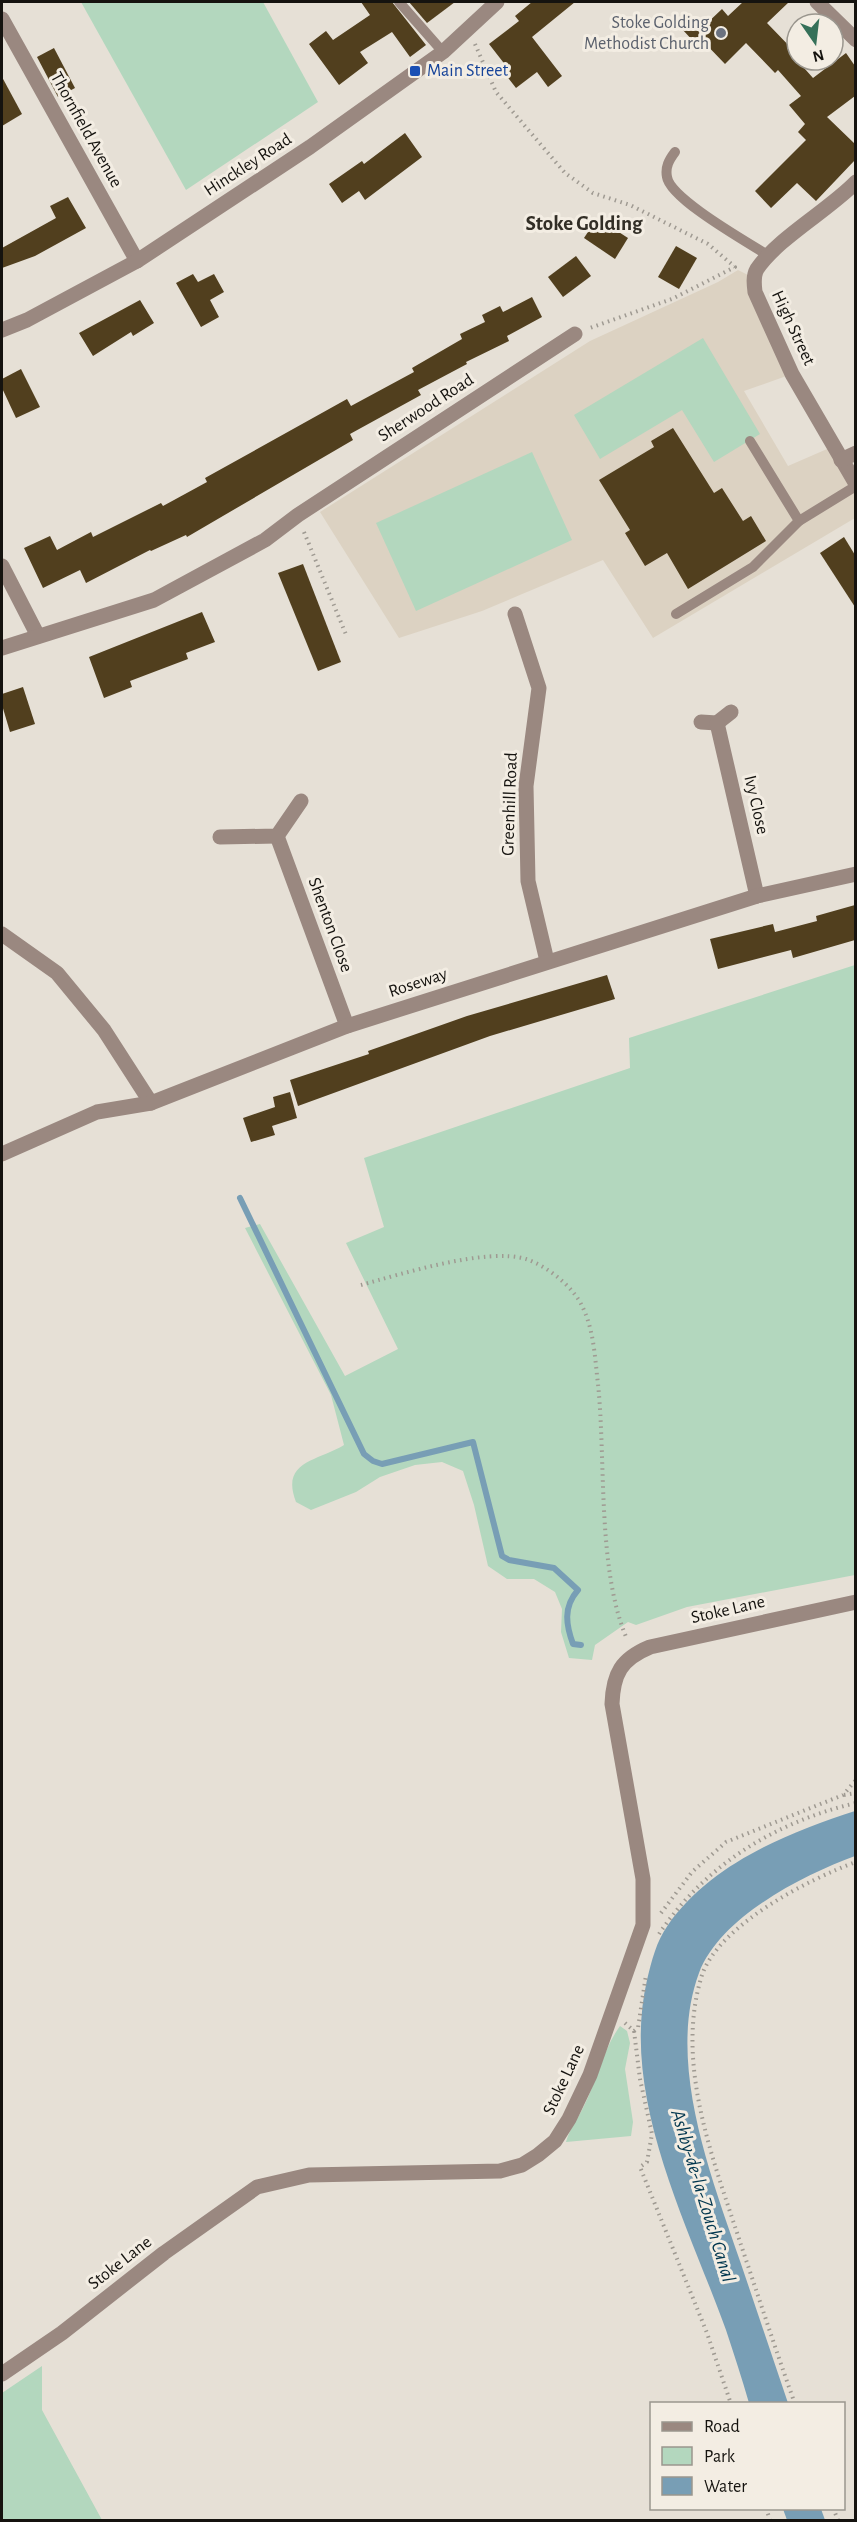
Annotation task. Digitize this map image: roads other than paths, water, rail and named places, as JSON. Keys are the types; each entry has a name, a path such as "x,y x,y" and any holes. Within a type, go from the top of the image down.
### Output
{"street":[{"name":"Hinckley Road","path":"2,330 27,320 137,261 310,147 443,52 496,2"},
{"path":"817,2 855,40"},
{"name":"Thornfield Avenue","path":"2,19 137,261"},
{"name":"High Street","path":"855,182 769,256 756,270 755,292 792,374 855,485"},
{"name":"Sherwood Road","path":"2,648 153,600 265,540 298,515 575,333"},
{"path":"841,460 855,453"},
{"path":"2,566 38,636"},
{"name":"Greenhill Road","path":"515,614 539,688 526,786 528,881 547,962"},
{"path":"701,722 717,723 731,712"},
{"name":"Ivy Close","path":"717,723 757,896"},
{"path":"220,837 277,836 301,801"},
{"name":"Shenton Close","path":"277,836 347,1026"},
{"name":"Roseway","path":"2,1155 97,1112 151,1103 347,1026 757,896 855,874"},
{"path":"2,934 57,974 104,1030 151,1103"},
{"name":"Stoke Lane","path":"2,2374 62,2333 164,2253 257,2187 309,2175 500,2171 522,2165 555,2141 590,2075 643,1925 643,1879 612,1704 613,1681 633,1654 650,1647 855,1602"}],"lane":[{"path":"399,2 443,52"},
{"path":"675,152 667,162 666,179 676,192 708,218 769,256"},
{"path":"750,441 799,521"},
{"path":"676,614 753,567 799,521 855,485"}],"water":[{"name":"Ashby-de-la-Zouch Canal","path":"855,1811 855,1856 812,1874 744,1916 725,1934 710,1953 699,1973 690,2007 687,2044 696,2118 717,2193 788,2402 749,2402 726,2330 677,2203 650,2114 642,2069 641,2024 647,1980 655,1951 664,1931 686,1903 706,1885 752,1853"},
{"path":"783,2510 821,2510 825,2520 787,2520"}],"waterway":[{"path":"240,1198 364,1454 382,1464 473,1442 502,1556 509,1560 554,1568 578,1590 570,1603 567,1616 573,1644 581,1645"}],"place":[{"name":"Stoke Golding Methodist Church","path":"721,33"},
{"name":"Main Street","path":"415,71"}],"district":[{"name":"Stoke Golding","path":"584,223"}]}
